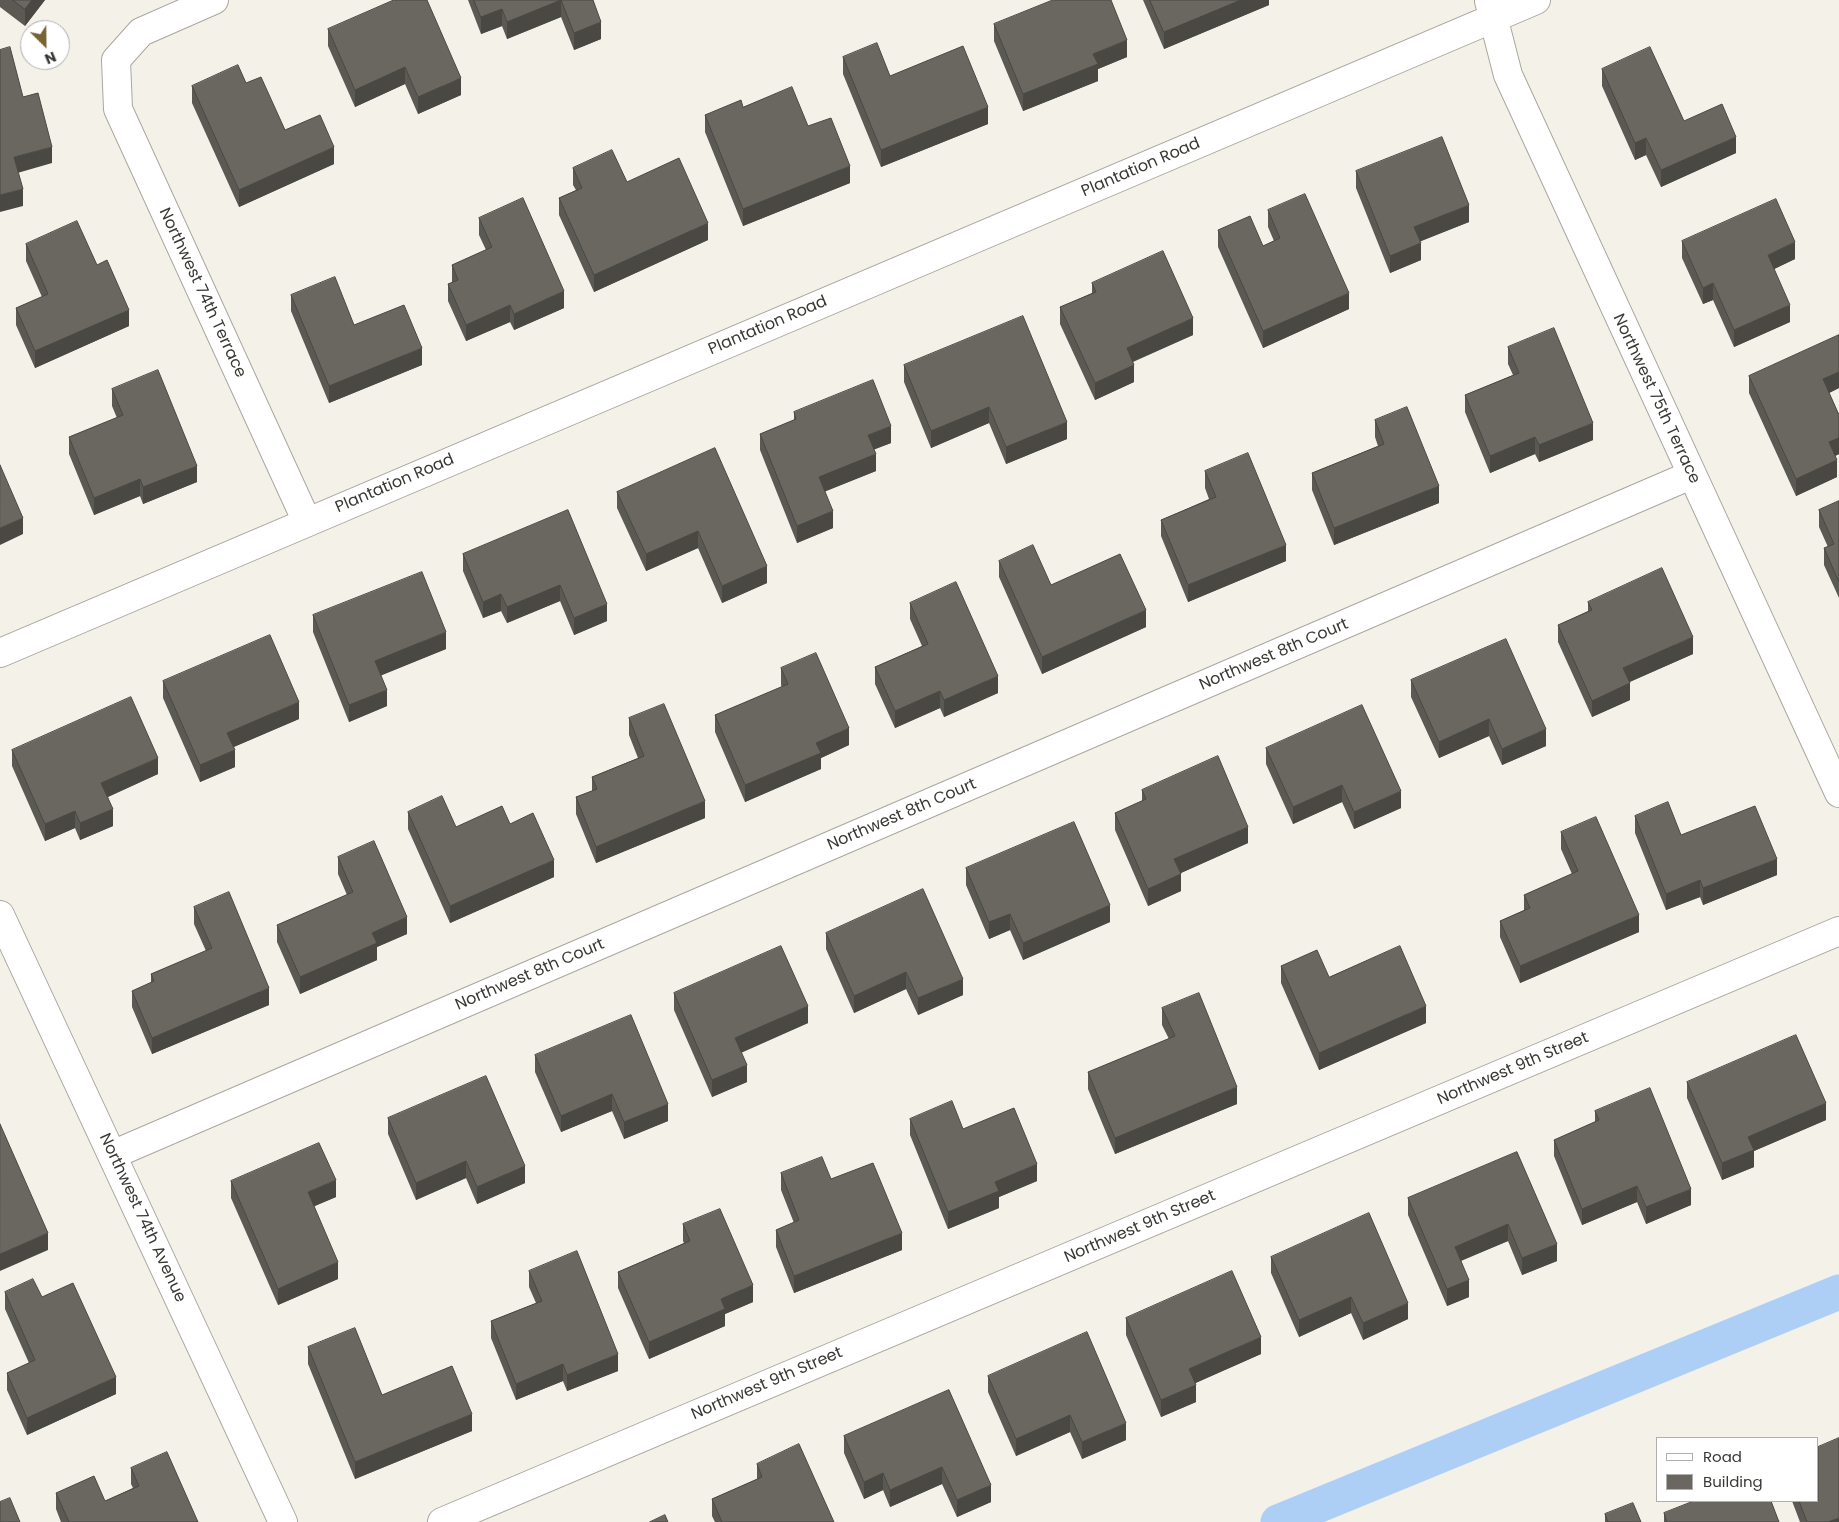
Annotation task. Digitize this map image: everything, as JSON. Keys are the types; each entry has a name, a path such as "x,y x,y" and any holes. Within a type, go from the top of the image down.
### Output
{"street":[{"name":"Northwest 74th Terrace","path":"214,0 141,32 116,60 118,109 307,522"},
{"name":"Plantation Road","path":"0,653 307,522 1490,9 1536,0"},
{"name":"Northwest 75th Terrace","path":"1490,9 1508,75 1839,793"},
{"name":"Northwest 8th Court","path":"112,1154 1691,475"},
{"name":"Northwest 74th Avenue","path":"0,915 283,1522"},
{"name":"Northwest 9th Street","path":"442,1522 1839,931"}],"building":[{"path":"13,0 32,0 25,9"},
{"path":"394,0 427,0 461,78 418,97 405,67 355,90 328,29"},
{"path":"474,0 561,0 507,22 502,9 481,17"},
{"path":"561,0 593,0 601,22 574,33"},
{"path":"1053,0 1111,0 1127,40 1093,54 1098,64 1023,94 994,24"},
{"path":"1150,0 1241,0 1164,32"},
{"path":"877,43 890,76 963,46 988,107 881,150 843,57"},
{"path":"10,47 23,97 38,93 52,147 14,157 23,189 0,195 0,50"},
{"path":"1650,47 1684,121 1722,104 1736,137 1661,170 1646,138 1635,143 1602,69"},
{"path":"238,65 246,83 261,77 285,130 320,115 334,147 239,190 192,86"},
{"path":"792,87 808,126 831,118 850,166 743,209 705,115 741,100 743,107"},
{"path":"1442,137 1469,205 1414,227 1421,243 1390,256 1356,171"},
{"path":"612,150 627,182 679,158 708,223 594,275 559,198 582,188 573,168"},
{"path":"1305,194 1349,293 1263,331 1218,230 1250,216 1263,246 1280,238 1268,210"},
{"path":"523,198 564,291 514,314 510,305 466,325 448,284 458,280 452,265 492,247 479,218"},
{"path":"1776,199 1795,242 1768,255 1790,305 1734,330 1713,283 1703,288 1682,241"},
{"path":"77,221 97,265 107,260 129,310 35,351 16,308 48,294 26,244"},
{"path":"1163,251 1193,318 1127,348 1134,365 1095,383 1060,307 1096,292 1092,283"},
{"path":"335,277 354,325 404,305 422,348 329,386 291,295"},
{"path":"1023,316 1067,422 1006,447 989,407 931,431 904,365"},
{"path":"1554,328 1593,423 1539,445 1535,437 1490,456 1465,395 1519,373 1508,347"},
{"path":"1839,335 1839,372 1823,379 1839,415 1839,438 1829,442 1837,460 1796,479 1749,376"},
{"path":"158,370 197,466 143,487 140,479 94,498 69,437 123,415 112,389"},
{"path":"873,380 891,426 868,435 876,454 819,477 833,511 797,526 760,434 796,419 794,412"},
{"path":"1407,407 1439,486 1334,528 1312,473 1384,444 1375,420"},
{"path":"715,448 767,566 722,586 698,531 646,554 617,492"},
{"path":"1248,453 1286,545 1188,585 1161,520 1216,497 1205,471"},
{"path":"0,465 23,518 0,528"},
{"path":"1839,501 1839,582 1824,548 1834,544 1819,510"},
{"path":"568,510 607,604 574,618 560,585 507,607 501,594 483,602 463,554"},
{"path":"1033,545 1051,585 1120,554 1146,610 1042,657 999,561"},
{"path":"1662,568 1693,637 1623,668 1630,683 1592,701 1558,625 1592,610 1588,602"},
{"path":"422,572 446,632 375,661 387,690 349,705 313,615"},
{"path":"956,582 998,676 944,700 940,691 895,711 875,667 928,644 910,603"},
{"path":"270,635 299,702 227,733 235,750 200,765 163,681"},
{"path":"1506,639 1546,729 1502,749 1489,719 1439,742 1411,680"},
{"path":"816,653 849,728 816,743 821,753 745,785 715,715 788,684 781,668"},
{"path":"131,697 158,758 101,783 113,809 80,823 75,811 45,824 12,750"},
{"path":"664,704 705,801 596,847 576,797 597,789 592,777 644,756 629,718"},
{"path":"1362,705 1401,791 1354,812 1342,785 1293,807 1266,748"},
{"path":"1218,756 1248,827 1174,859 1181,874 1148,889 1115,813 1146,799 1142,790"},
{"path":"442,796 456,827 502,806 510,824 533,813 554,860 450,906 408,812"},
{"path":"1668,802 1681,835 1755,806 1777,859 1703,888 1700,880 1666,894 1635,816"},
{"path":"1596,817 1639,915 1520,966 1500,921 1530,908 1524,895 1578,871 1561,832"},
{"path":"1074,822 1110,905 1023,943 1010,914 989,922 966,868"},
{"path":"374,841 407,917 372,933 377,943 300,977 277,925 353,892 338,857"},
{"path":"923,889 963,979 918,998 906,972 854,996 826,933"},
{"path":"229,892 269,988 152,1038 132,991 154,981 151,974 212,948 194,907"},
{"path":"781,946 808,1006 735,1038 747,1065 712,1080 674,993"},
{"path":"1400,946 1426,1006 1319,1053 1281,966 1317,950 1329,977"},
{"path":"1199,993 1237,1087 1115,1138 1088,1072 1175,1036 1162,1008"},
{"path":"631,1015 668,1104 624,1122 612,1094 561,1116 535,1055"},
{"path":"1796,1035 1826,1103 1748,1137 1754,1150 1722,1163 1687,1082"},
{"path":"486,1076 525,1166 477,1187 466,1161 416,1183 388,1118"},
{"path":"1650,1088 1691,1189 1646,1207 1637,1186 1582,1209 1554,1140 1599,1120 1595,1111"},
{"path":"952,1101 963,1129 1014,1108 1037,1164 995,1182 999,1191 948,1212 910,1119"},
{"path":"0,1124 48,1233 0,1254"},
{"path":"319,1143 336,1180 308,1192 338,1262 278,1289 231,1181"},
{"path":"1517,1152 1557,1244 1522,1258 1508,1224 1455,1247 1469,1280 1447,1289 1408,1198"},
{"path":"822,1157 831,1179 873,1163 902,1233 794,1276 776,1230 799,1220 781,1173"},
{"path":"720,1209 753,1285 721,1299 725,1309 649,1342 618,1272 690,1241 683,1224"},
{"path":"1369,1213 1408,1303 1363,1323 1351,1297 1299,1320 1271,1257"},
{"path":"577,1251 618,1354 567,1375 563,1364 516,1384 491,1321 542,1301 529,1271"},
{"path":"1232,1271 1261,1337 1189,1369 1196,1385 1161,1400 1126,1318"},
{"path":"33,1279 42,1297 73,1283 116,1377 27,1418 7,1373 35,1360 5,1292"},
{"path":"355,1328 382,1395 452,1366 472,1414 355,1462 308,1347"},
{"path":"1087,1332 1126,1423 1082,1442 1070,1415 1016,1439 988,1376"},
{"path":"949,1390 991,1485 957,1500 942,1467 890,1490 883,1473 864,1482 844,1436"},
{"path":"1839,1438 1839,1518 1828,1522 1807,1522 1799,1502 1819,1502 1819,1447"},
{"path":"799,1444 834,1522 722,1522 712,1499 762,1477 757,1464"},
{"path":"167,1452 198,1522 69,1522 56,1493 94,1476 105,1501 139,1486 131,1468"},
{"path":"10,1498 20,1522 0,1522 0,1502"},
{"path":"1692,1502 1771,1502 1779,1522 1667,1522 1664,1513"},
{"path":"1633,1503 1641,1522 1608,1522 1605,1514"},
{"path":"665,1515 668,1522 650,1522"}],"waterway":[{"path":"1278,1522 1839,1292"}]}
